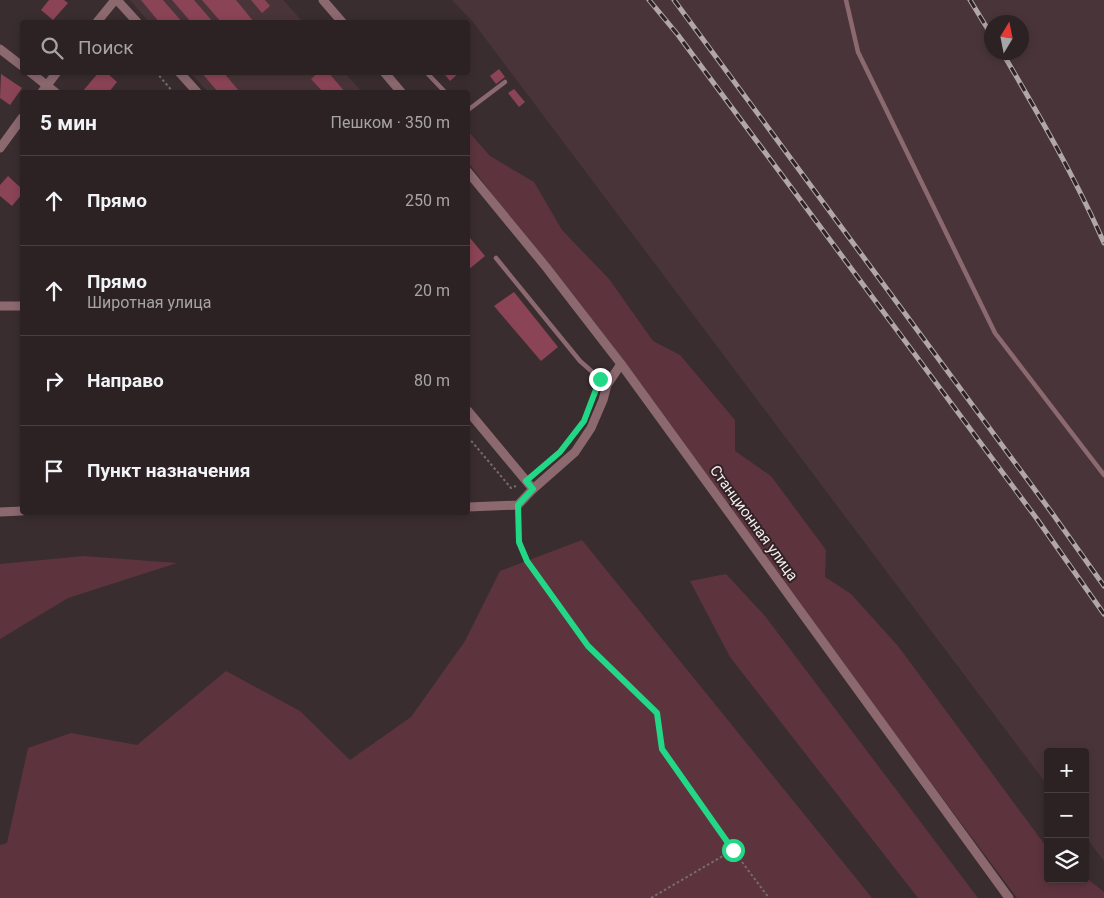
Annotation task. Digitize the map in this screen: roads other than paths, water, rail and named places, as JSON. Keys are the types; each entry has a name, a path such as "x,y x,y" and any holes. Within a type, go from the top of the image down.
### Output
{"street":[{"path":"99,20 116,0 135,20"},
{"path":"322,0 340,20"},
{"path":"0,48 20,64"},
{"path":"32,75 44,89 56,75"},
{"path":"183,75 195,90"},
{"path":"387,75 399,90"},
{"path":"0,148 20,121"},
{"name":"Станционная улица","path":"470,174 546,267 620,364 1010,898"},
{"path":"0,306 20,306"},
{"path":"470,506 518,505 533,489 575,452 591,428 607,385 620,364"},
{"path":"470,413 533,489"},
{"path":"0,512 20,511"}],"lane":[{"path":"846,0 858,52 995,333 1104,475"},
{"path":"429,75 443,90"},
{"path":"470,108 505,82"},
{"path":"496,258 580,361 607,385"}],"railway":[{"path":"649,0 678,35 1037,519 1104,614"},
{"path":"674,0 1104,586"},
{"path":"970,0 984,23"},
{"path":"1007,60 1069,170 1104,243"}]}
